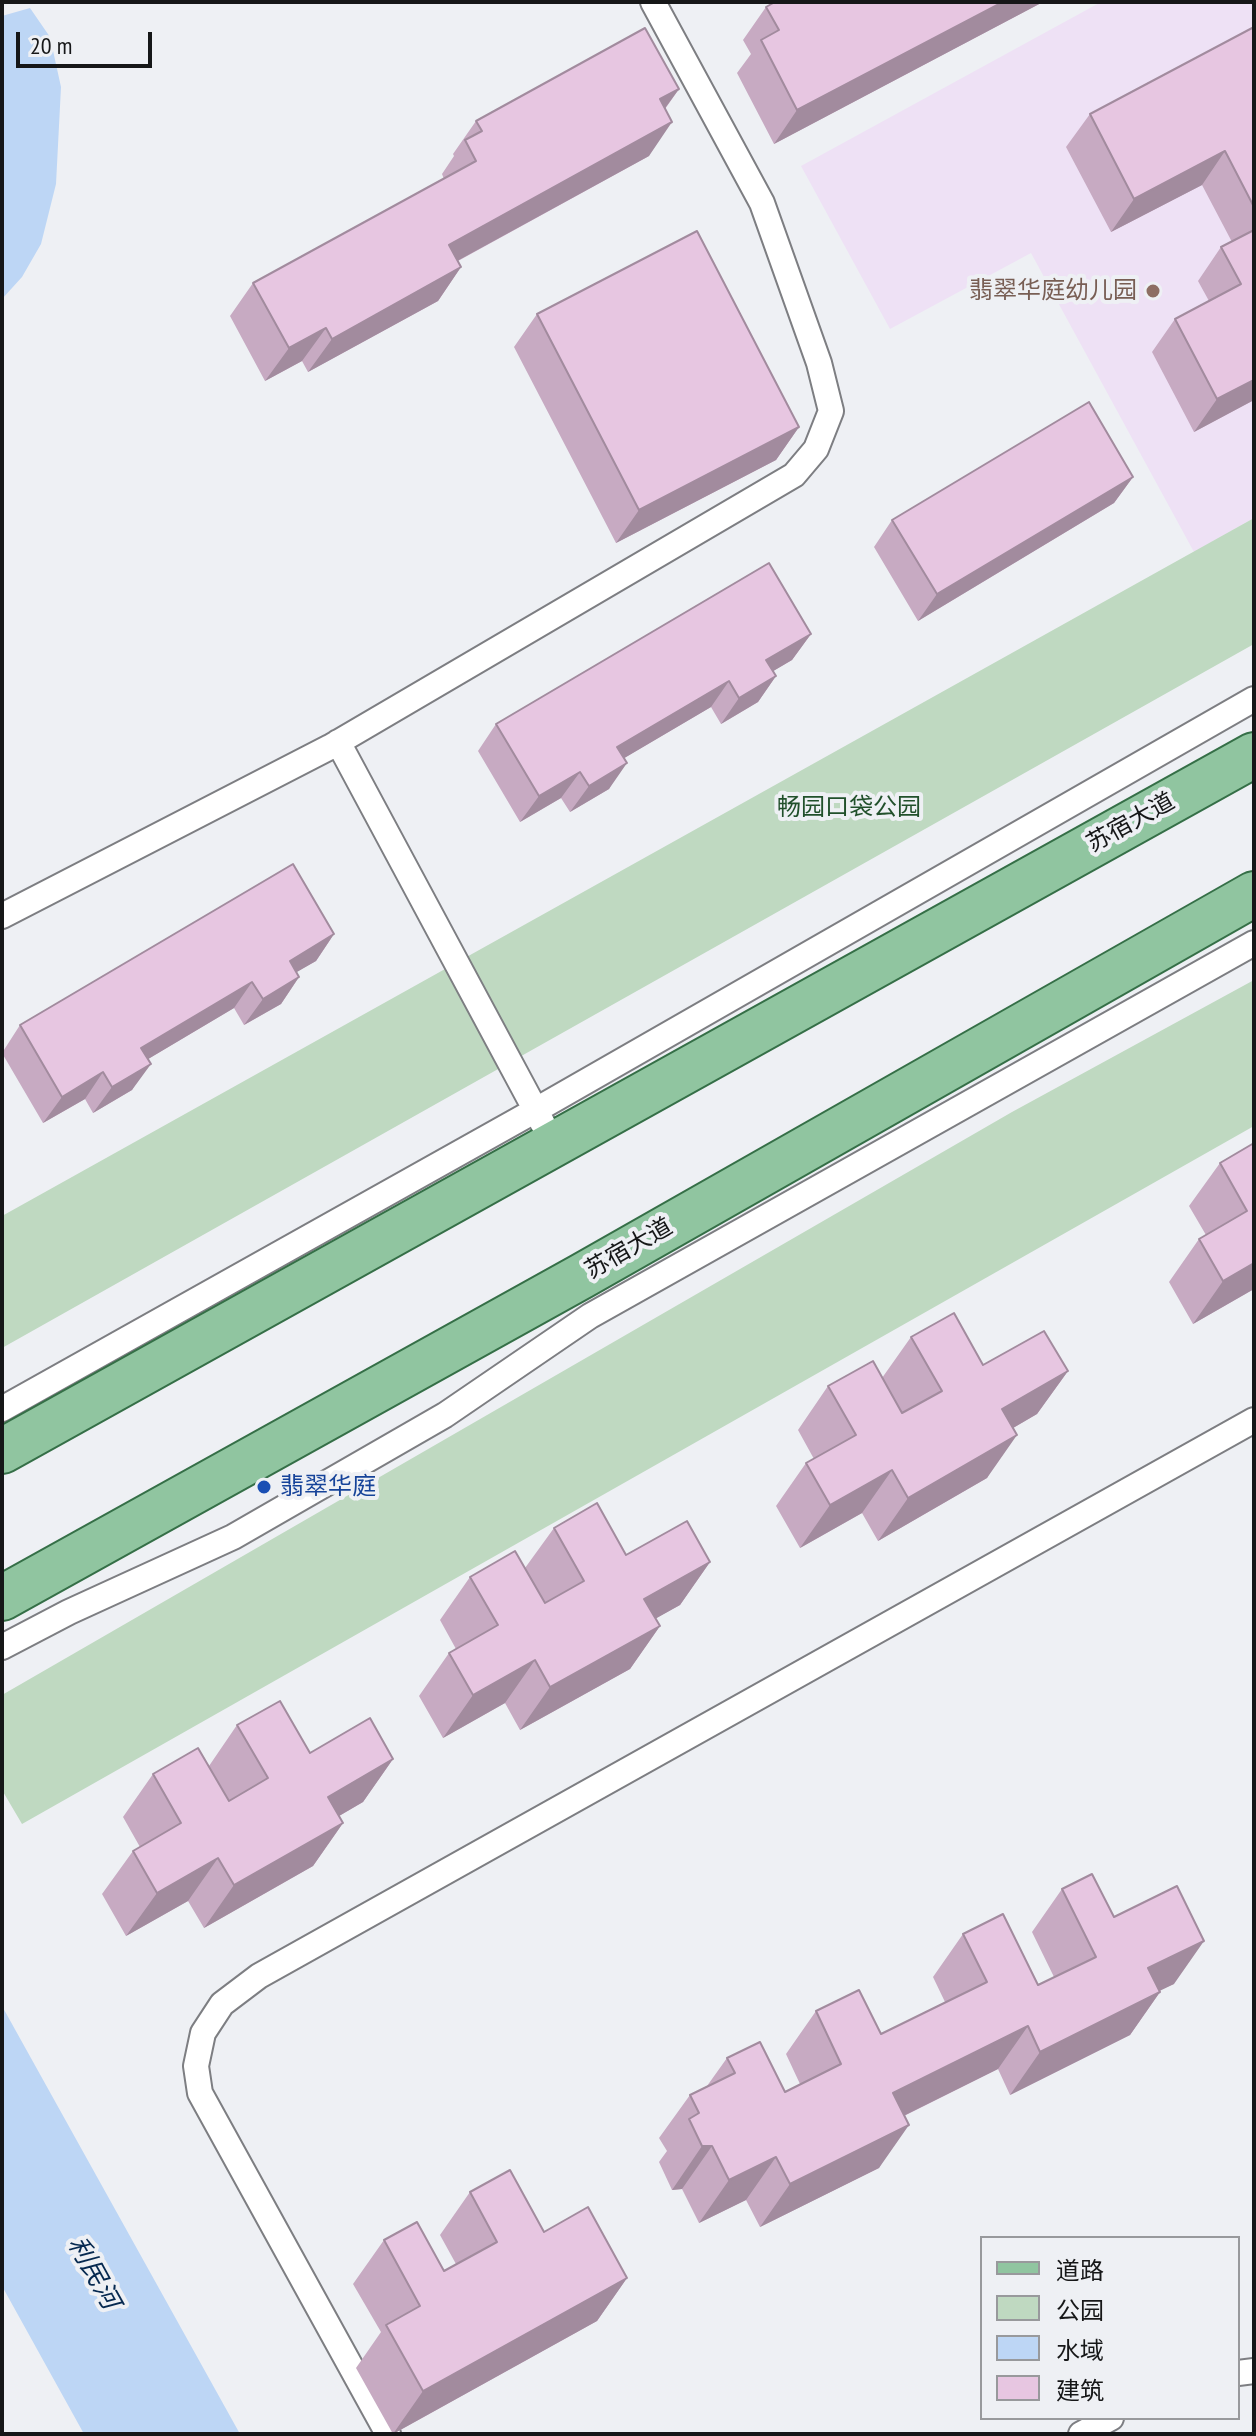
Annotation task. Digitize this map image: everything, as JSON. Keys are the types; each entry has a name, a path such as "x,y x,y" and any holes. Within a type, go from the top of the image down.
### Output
{"main road":[{"name":"苏宿大道","path":"2,1451 545,1127 1254,755"},
{"name":"苏宿大道","path":"2,1598 582,1276 1254,894"}],"lane":[{"path":"2,916 338,742 794,475 816,449 831,411 819,363 762,203 653,2"},
{"path":"2,1409 545,1127 1254,699"},
{"path":"338,742 545,1127"},
{"path":"2,1647 69,1612 233,1537 445,1415 590,1316 1254,943"},
{"path":"388,2434 200,2093 196,2066 203,2033 222,2004 259,1976 1254,1420"},
{"path":"1081,2434 1107,2420"}],"shaded area":[{"name":"翡翠华庭幼儿园","path":"1101,2 1254,2 1254,518 1194,552 1031,253 890,329 801,166"}],"green space":[{"name":"畅园口袋公园","path":"1254,518 1254,644 2,1348 2,1216"},
{"path":"1254,980 1254,1126 22,1824 2,1790 2,1695 1012,1112"}],"water":[{"path":"30,8 50,37 61,87 56,184 41,244 22,277 2,299 2,16"},
{"name":"利民河","path":"2,2006 240,2434 84,2434 2,2286"}],"building":[{"path":"775,2 1003,2 797,110 761,40 779,30 766,7"},
{"path":"1254,27 1254,207 1225,151 1134,199 1090,114"},
{"path":"645,28 679,89 660,99 672,122 449,245 461,267 332,339 326,328 289,348 253,283 476,161 465,140 482,131 476,121"},
{"path":"1254,230 1254,380 1217,399 1175,319 1241,284 1221,247"},
{"path":"697,231 799,427 639,510 537,314"},
{"path":"1089,402 1133,477 937,594 892,520"},
{"path":"769,563 811,634 766,660 776,676 739,698 729,681 617,747 627,763 589,786 580,772 539,796 496,724"},
{"path":"293,864 334,934 290,961 299,977 263,999 252,982 141,1048 151,1064 112,1087 103,1072 62,1097 20,1025"},
{"path":"1254,1143 1254,1263 1223,1281 1199,1239 1247,1211 1220,1163"},
{"path":"954,1313 983,1365 1044,1331 1068,1371 1002,1409 1017,1435 908,1498 892,1470 830,1505 806,1463 856,1435 828,1386 873,1361 902,1413 942,1391 911,1337"},
{"path":"597,1503 626,1555 687,1521 710,1562 644,1599 660,1626 550,1687 535,1660 473,1695 449,1653 498,1625 470,1577 515,1551 545,1603 584,1581 554,1528"},
{"path":"280,1701 310,1753 370,1718 393,1759 328,1797 343,1823 234,1885 218,1858 157,1893 133,1851 181,1823 153,1774 198,1748 229,1801 268,1778 237,1725"},
{"path":"1092,1874 1114,1917 1177,1886 1204,1941 1148,1968 1160,1992 1040,2052 1028,2026 893,2093 909,2125 790,2184 776,2157 729,2180 712,2146 702,2146 689,2119 699,2113 690,2095 735,2073 727,2058 760,2042 785,2092 841,2064 816,2011 859,1990 881,2034 987,1982 963,1934 1003,1914 1038,1985 1096,1957 1062,1889"},
{"path":"510,2170 544,2232 588,2207 627,2278 423,2391 386,2325 420,2306 384,2240 417,2222 444,2271 497,2242 470,2192"}],"place":[{"name":"翡翠华庭幼儿园","path":"1153,291"},
{"name":"翡翠华庭","path":"264,1487"}]}
